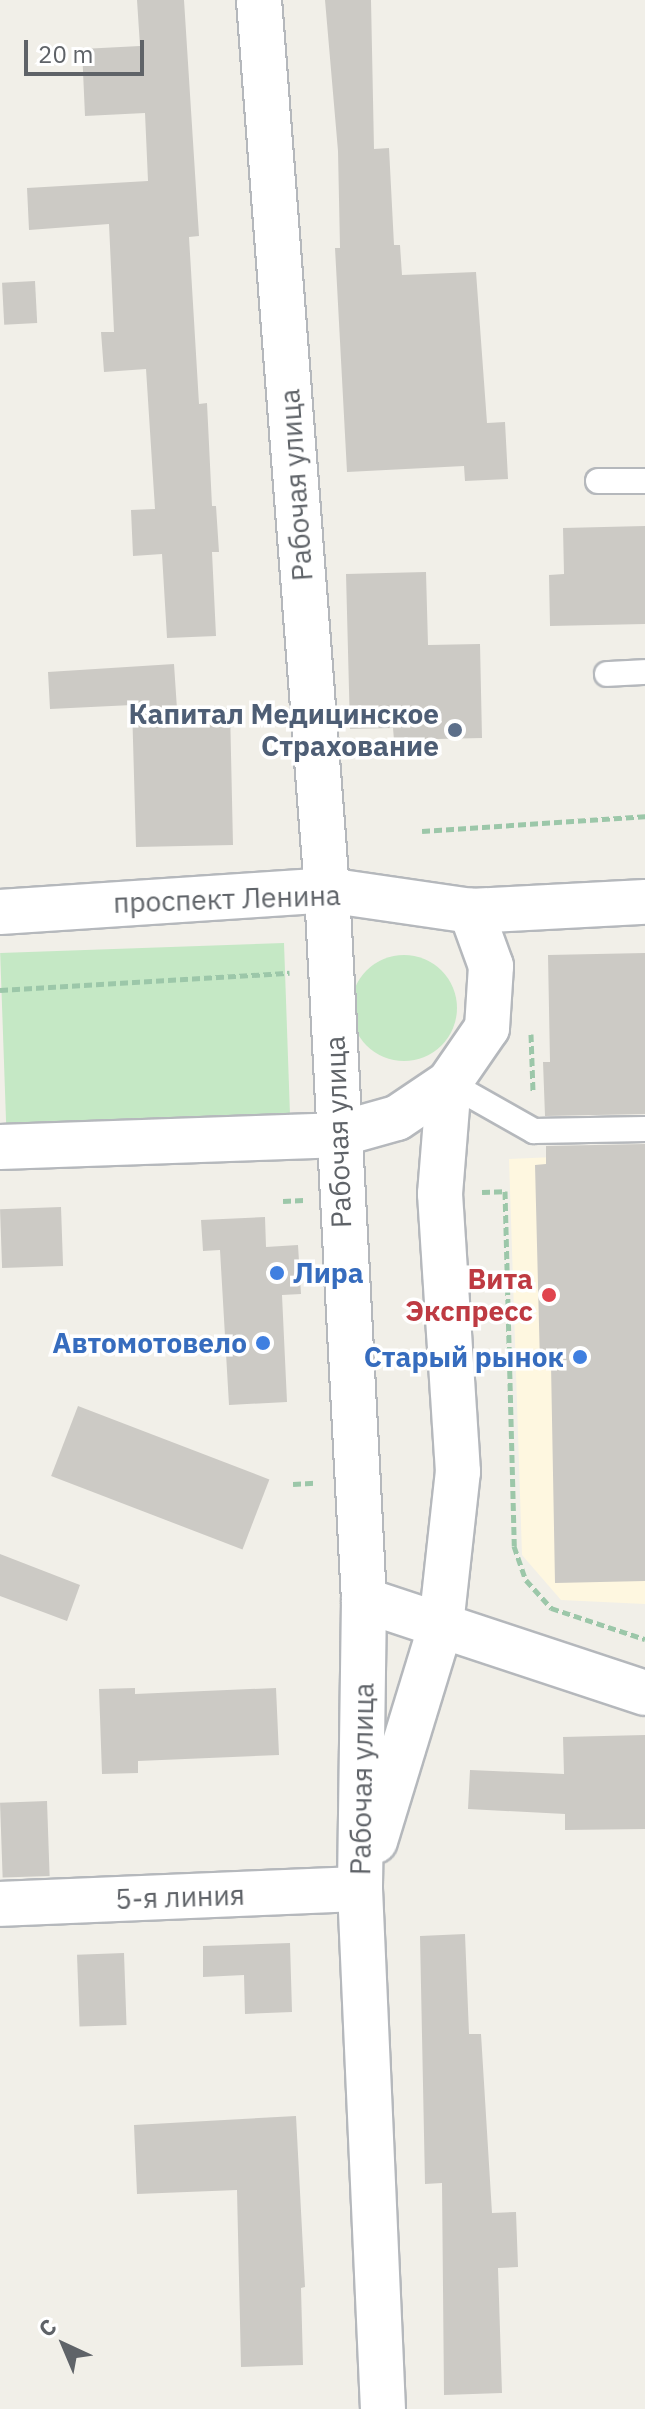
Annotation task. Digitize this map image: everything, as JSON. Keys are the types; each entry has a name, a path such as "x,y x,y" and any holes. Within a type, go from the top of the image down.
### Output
{"street":[{"name":"Рабочая улица","path":"259,0 332,970 336,1135 364,1600 360,1889 383,2409"},
{"name":"проспект Ленина","path":"0,912 327,890 471,911 645,902"},
{"path":"0,1147 336,1135 397,1118 449,1083 487,1028 491,966 471,911"},
{"path":"360,1889 441,1625 458,1472 440,1194 449,1083"},
{"path":"364,1600 645,1693"},
{"name":"5-я линия","path":"0,1904 360,1889"}],"lane":[{"path":"598,481 645,481"},
{"path":"607,674 645,672"},
{"path":"449,1083 534,1131 645,1129"}],"path":[{"path":"422,831 645,816"},
{"path":"0,990 332,970"},
{"path":"531,1025 534,1131"},
{"path":"505,1191 514,1546 526,1580 551,1608 645,1639"}],"shaded area":[{"name":"Старый рынок","path":"645,1153 645,1604 561,1600 522,1555 509,1159"}],"green space":[{"path":"284,943 290,1117 6,1127 0,953"},
{"path":"404,955 424,959 441,971 453,988 457,1008 453,1028 441,1045 424,1057 404,1061 384,1057 367,1045 355,1028 351,1008 355,988 367,971 384,959"}],"building":[{"path":"137,0 184,0 199,236 189,237 199,404 207,403 212,506 216,506 219,552 212,552 216,636 167,638 162,554 133,556 131,510 155,509 146,369 104,372 101,332 114,332 109,224 29,230 27,188 148,181 145,113 85,116 82,49 140,46"},
{"path":"325,0 371,0 374,149 389,148 394,245 400,245 402,275 476,272 487,423 505,422 508,479 465,481 464,466 347,472 335,248 340,248 338,151"},
{"path":"35,281 37,323 4,325 2,283"},
{"path":"645,526 645,624 550,626 549,575 564,574 563,528"},
{"path":"426,572 428,645 480,644 482,738 394,740 393,728 350,729 346,574"},
{"path":"174,664 177,709 230,708 233,845 136,847 132,705 50,709 48,672"},
{"path":"645,953 645,1114 545,1116 543,1062 550,1062 548,955"},
{"name":"Старый рынок","path":"645,1144 645,1581 555,1583 551,1365 540,1365 535,1165 546,1164 546,1146"},
{"path":"61,1207 63,1266 2,1268 0,1209"},
{"path":"265,1217 266,1247 298,1245 301,1294 282,1295 287,1402 229,1405 220,1250 203,1251 201,1220"},
{"path":"78,1406 269,1479 243,1549 51,1476"},
{"path":"0,1554 80,1585 67,1621 0,1596"},
{"path":"135,1688 135,1694 276,1688 279,1755 138,1761 138,1773 102,1774 99,1689"},
{"path":"645,1735 645,1829 565,1830 565,1814 468,1809 470,1770 564,1774 563,1737"},
{"path":"47,1801 50,1876 3,1878 0,1803"},
{"path":"465,1934 469,2034 481,2034 492,2213 516,2212 518,2267 498,2268 502,2393 444,2395 442,2183 425,2184 420,1936"},
{"path":"290,1943 292,2012 245,2014 244,1975 203,1977 203,1946"},
{"path":"124,1953 127,2025 80,2027 77,1955"},
{"path":"296,2116 305,2287 301,2288 303,2365 241,2367 237,2190 137,2194 134,2125"}],"place":[{"name":"Капитал Медицинское Страхование","path":"455,730"},
{"name":"Лира","path":"277,1273"},
{"name":"Вита Экспресс","path":"549,1295"},
{"name":"Автомотовело","path":"263,1343"},
{"name":"Старый рынок","path":"580,1357"}]}
